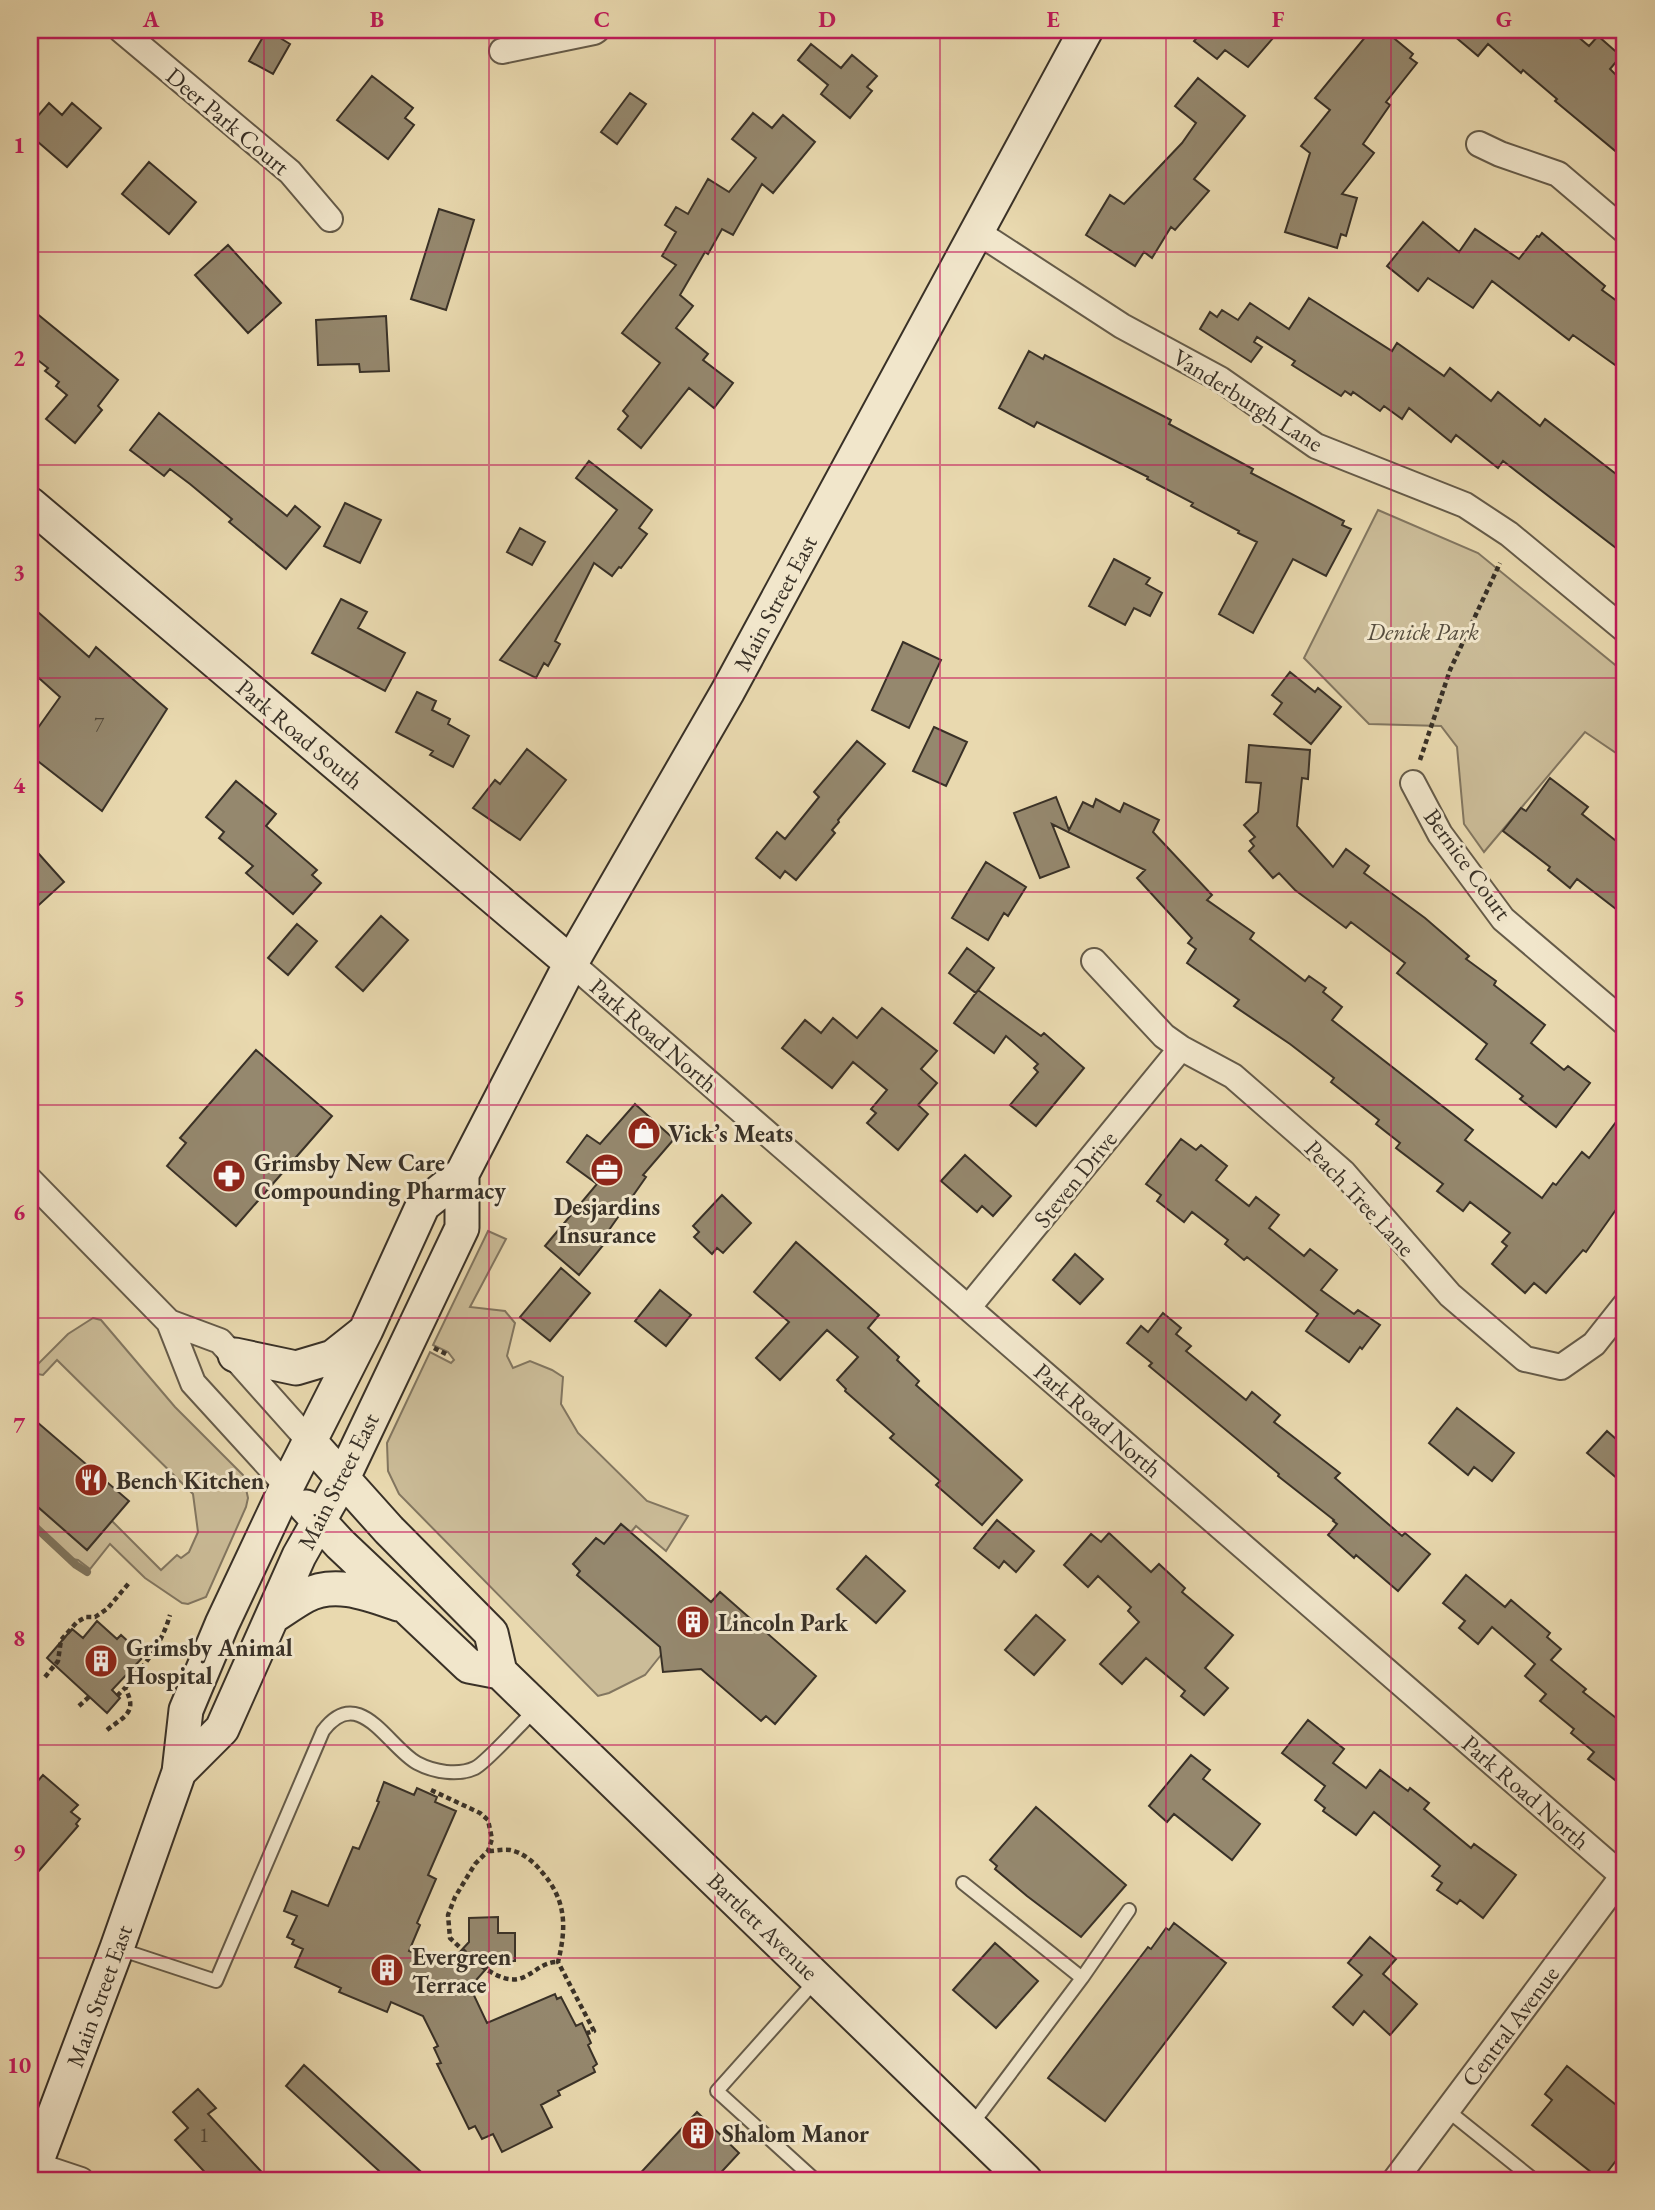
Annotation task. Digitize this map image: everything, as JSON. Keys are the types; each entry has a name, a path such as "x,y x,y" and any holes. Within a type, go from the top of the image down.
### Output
{"main road":[{"name":"Main Street East","path":"32,2169 117,1948 179,1772 186,1710 222,1624 287,1486 366,1330 422,1205 462,1174 571,963 727,691 1086,30"},
{"name":"Park Road South","path":"30,504 571,963"},
{"name":"Main Street East","path":"179,1772 222,1729 299,1556 342,1480 462,1228 462,1174"},
{"path":"235,1355 296,1368 333,1357 366,1330"},
{"path":"287,1486 404,1606 469,1666 500,1672 491,1633 342,1480 311,1443"},
{"path":"272,1617 307,1594 332,1588 357,1590 404,1606"},
{"name":"Bartlett Avenue","path":"500,1672 1025,2180"}],"street":[{"path":"502,51 597,30"},
{"name":"Deer Park Court","path":"132,34 290,172 330,219"},
{"path":"1479,144 1558,174 1625,230"},
{"name":"Vanderburgh Lane","path":"976,231 1122,326 1220,379 1316,446 1465,505 1509,534 1625,630"},
{"name":"Bernice Court","path":"1413,783 1440,834 1503,919 1625,1023"},
{"name":"Peach Tree Lane","path":"1094,961 1164,1036 1233,1076 1343,1172 1450,1295 1525,1359 1561,1367 1594,1344 1625,1305"},
{"name":"Park Road North","path":"571,963 1625,1875"},
{"name":"Steven Drive","path":"968,1308 1181,1048"},
{"path":"30,1180 169,1322 193,1383 287,1486"},
{"path":"169,1322 220,1341 311,1443"},
{"name":"Central Avenue","path":"1395,2180 1625,1875"},
{"path":"32,2169 81,2180"}],"lane":[{"path":"117,1948 216,1981 323,1731 337,1717 352,1714 365,1717 416,1763 435,1770 456,1772 477,1768 537,1708"},
{"path":"963,1883 1082,1978"},
{"path":"970,2127 1082,1978 1129,1910"},
{"path":"816,2180 717,2091 817,1979"},
{"path":"1447,2110 1534,2180"}],"path":[{"path":"1413,783 1450,670 1500,563"},
{"path":"45,1677 58,1661 61,1640 77,1622 95,1617 107,1609 128,1583"},
{"path":"117,1696 148,1661 163,1637 170,1615"},
{"path":"107,1730 130,1710 132,1701 125,1688"},
{"path":"79,1706 90,1696"},
{"path":"425,1787 481,1813 488,1820 492,1839 488,1852 475,1864 455,1896 448,1915 450,1938 488,1971 504,1978 519,1980 547,1962 558,1962"},
{"path":"488,1852 513,1850 533,1861 560,1895 564,1925 558,1962 594,2031 587,2033"}],"green space":[{"name":"Denick Park","path":"1378,510 1478,553 1625,673 1625,759 1585,732 1484,852 1464,824 1457,747 1441,726 1369,724 1304,658"},
{"path":"488,1231 506,1239 470,1307 505,1311 515,1323 507,1356 513,1368 530,1361 563,1377 561,1404 578,1433 647,1501 688,1516 666,1551 636,1526 631,1532 621,1524 604,1544 596,1538 573,1564 580,1571 577,1575 665,1650 645,1675 598,1696 399,1494 388,1471 387,1443 430,1352 451,1363 454,1360 448,1352 433,1345"},
{"path":"93,1318 101,1320 175,1407 243,1475 248,1498 246,1507 206,1597 188,1604 182,1603 145,1578 110,1544 90,1569 72,1559 30,1520 30,1500 87,1550 112,1521 161,1570 177,1555 181,1558 189,1552 198,1532 193,1494 57,1360 43,1375 37,1374 36,1366 68,1334"}],"building":[{"path":"267,30 290,44 273,74 249,61"},
{"path":"1199,30 1280,30 1248,67 1225,50 1217,59 1194,41 1202,32"},
{"path":"1371,30 1384,30 1413,54 1410,58 1417,63 1386,102 1390,105 1363,144 1374,153 1342,194 1357,198 1346,236 1341,234 1337,248 1285,232 1310,153 1301,146 1330,110 1315,98"},
{"path":"1447,30 1570,30 1589,46 1598,36 1621,56 1610,69 1625,84 1625,159 1555,101 1557,99 1523,70 1521,73 1488,44 1478,56"},
{"path":"811,44 841,68 852,55 877,76 867,87 872,91 850,118 821,94 828,85 798,60"},
{"path":"372,76 413,108 405,118 414,125 388,159 337,120"},
{"path":"1198,78 1245,116 1194,179 1209,191 1175,230 1171,227 1152,258 1144,252 1135,266 1086,235 1110,195 1124,204 1182,143 1196,123 1175,106"},
{"path":"630,93 646,104 617,144 601,132"},
{"path":"49,103 62,115 72,103 101,128 67,167 30,135 30,125"},
{"path":"753,113 772,128 783,115 815,142 773,193 762,184 733,235 722,229 680,295 693,306 676,328 708,354 703,360 733,383 714,408 689,388 641,448 618,429 628,416 623,411 660,363 622,333 676,265 662,256 676,232 665,225 676,207 688,214 708,179 729,192 756,158 732,139"},
{"path":"149,162 196,202 169,234 122,194"},
{"path":"439,209 474,220 446,310 411,299"},
{"path":"1423,222 1459,252 1475,229 1519,259 1542,233 1605,286 1602,290 1625,307 1625,372 1573,335 1569,340 1492,281 1473,308 1428,278 1418,291 1387,266"},
{"path":"228,245 281,303 248,333 195,275"},
{"path":"1309,298 1392,351 1397,343 1444,376 1450,368 1491,401 1498,392 1540,426 1545,419 1625,481 1625,555 1503,461 1498,468 1456,435 1451,442 1409,408 1402,419 1384,406 1380,411 1353,392 1351,395 1345,391 1341,396 1292,365 1295,361 1257,337 1254,342 1262,347 1251,362 1200,329 1210,312 1217,317 1222,310 1238,320 1250,303 1289,329"},
{"path":"30,308 118,380 98,406 102,410 75,443 46,419 67,395 56,386 59,382 45,371 48,368 30,354"},
{"path":"386,316 389,371 360,372 359,364 318,365 316,320"},
{"path":"1029,351 1043,359 1045,355 1171,420 1169,424 1253,469 1251,473 1344,521 1342,525 1351,529 1326,576 1293,559 1253,633 1219,614 1257,542 1191,506 1193,503 1147,479 1148,477 1037,422 1034,427 999,408"},
{"path":"159,413 287,516 295,506 320,527 286,569 229,522 232,519 190,484 170,469 164,476 130,450"},
{"path":"589,461 652,510 639,528 647,534 612,576 594,563 555,641 560,644 548,666 544,663 536,678 500,660 617,510 576,478"},
{"path":"345,503 381,520 360,563 324,546"},
{"path":"520,528 545,542 532,565 507,552"},
{"path":"1114,559 1150,578 1146,584 1162,593 1150,616 1134,608 1125,625 1089,606"},
{"path":"341,599 367,612 358,628 405,653 385,691 312,653"},
{"path":"30,605 89,657 96,647 167,709 102,811 30,755 30,739 60,697 30,670"},
{"path":"903,642 941,660 909,728 872,710"},
{"path":"1290,672 1315,692 1318,688 1341,707 1311,744 1274,714 1282,703 1272,695"},
{"path":"417,692 436,701 432,710 450,719 448,724 469,736 453,767 430,755 433,751 396,732"},
{"path":"934,727 967,742 946,786 913,771"},
{"path":"857,741 885,764 838,820 832,830 835,833 796,880 785,871 780,878 756,858 777,832 785,839 819,797 814,792"},
{"path":"1249,745 1310,750 1308,779 1302,778 1297,826 1333,867 1346,849 1369,866 1364,873 1425,918 1469,956 1466,959 1496,981 1494,985 1545,1025 1531,1043 1564,1070 1568,1066 1590,1083 1556,1127 1520,1099 1523,1096 1476,1059 1487,1044 1397,973 1405,963 1351,922 1346,928 1295,890 1279,873 1273,878 1249,851 1254,846 1250,841 1255,837 1244,825 1258,812 1261,783 1246,782"},
{"path":"527,749 566,780 520,840 473,808 495,780 500,784"},
{"path":"1550,778 1588,807 1582,814 1625,848 1625,916 1577,879 1570,888 1548,870 1550,867 1503,831 1521,808 1526,811"},
{"path":"236,781 276,814 266,826 317,870 312,875 321,883 293,914 246,873 253,866 219,838 224,832 206,817"},
{"path":"1056,797 1069,830 1083,802 1093,807 1096,799 1120,812 1124,803 1159,820 1153,832 1212,895 1207,900 1254,933 1250,939 1305,981 1309,976 1326,988 1323,992 1342,1007 1332,1020 1473,1130 1465,1140 1542,1198 1582,1152 1589,1158 1625,1110 1625,1197 1586,1252 1583,1250 1546,1293 1534,1283 1525,1293 1492,1264 1507,1246 1502,1242 1510,1233 1470,1202 1463,1211 1437,1191 1443,1184 1396,1148 1400,1143 1376,1124 1379,1120 1331,1082 1334,1078 1234,1006 1239,1000 1187,963 1196,949 1188,943 1192,938 1137,878 1145,870 1052,824 1069,867 1040,878 1014,813"},
{"path":"30,844 64,882 30,913"},
{"path":"986,862 1026,887 1008,916 1004,913 988,940 952,918"},
{"path":"381,916 408,940 363,991 336,967"},
{"path":"297,924 317,941 288,975 268,958"},
{"path":"967,948 994,968 976,993 949,973"},
{"path":"978,990 1041,1036 1044,1033 1084,1068 1036,1126 1010,1105 1038,1072 1034,1068 1038,1064 1006,1036 994,1053 954,1023"},
{"path":"882,1008 937,1051 921,1069 937,1083 918,1105 928,1114 898,1150 867,1123 876,1113 871,1109 887,1090 853,1062 832,1088 782,1048 805,1020 821,1033 833,1018 857,1038"},
{"path":"256,1050 332,1116 236,1226 167,1166 186,1143 180,1138"},
{"path":"635,1104 674,1139 643,1175 646,1177 609,1230 613,1233 579,1275 545,1246 597,1184 567,1162 587,1135 600,1144"},
{"path":"1181,1139 1196,1150 1201,1145 1227,1166 1216,1180 1249,1206 1256,1197 1279,1215 1269,1228 1304,1256 1310,1249 1337,1270 1321,1290 1354,1314 1358,1310 1380,1325 1349,1362 1306,1331 1318,1314 1247,1257 1244,1260 1225,1244 1228,1240 1192,1212 1184,1222 1157,1201 1161,1195 1146,1184"},
{"path":"965,1155 1011,1196 993,1216 982,1206 977,1212 941,1181"},
{"path":"722,1195 751,1223 723,1253 717,1248 712,1254 694,1237 699,1232 693,1226"},
{"path":"796,1242 879,1315 868,1328 899,1357 897,1360 919,1381 916,1385 1022,1480 982,1525 936,1485 940,1481 890,1438 894,1434 845,1391 837,1380 858,1357 827,1330 780,1380 756,1358 789,1322 754,1292"},
{"path":"1075,1254 1103,1279 1080,1304 1053,1280"},
{"path":"561,1268 590,1293 550,1341 520,1317"},
{"path":"660,1290 691,1315 666,1346 635,1321"},
{"path":"1163,1313 1181,1328 1176,1334 1191,1346 1186,1351 1246,1400 1252,1392 1280,1415 1274,1422 1340,1473 1335,1478 1402,1536 1405,1533 1430,1554 1398,1591 1328,1535 1337,1524 1334,1520 1149,1366 1152,1363 1127,1343 1141,1326 1148,1332"},
{"path":"1457,1408 1514,1453 1492,1481 1474,1467 1468,1475 1429,1443"},
{"path":"30,1416 129,1501 87,1550 30,1500"},
{"path":"1607,1431 1625,1447 1625,1485 1587,1453"},
{"path":"997,1520 1034,1551 1016,1572 1004,1561 999,1568 974,1548"},
{"name":"Lincoln Park","path":"621,1524 711,1602 720,1592 816,1676 775,1724 766,1716 761,1721 701,1669 663,1672 660,1647 577,1575 580,1571 573,1564 596,1538 604,1544"},
{"path":"1109,1533 1151,1572 1159,1564 1185,1588 1182,1592 1233,1635 1205,1668 1228,1688 1204,1715 1181,1696 1185,1691 1146,1658 1122,1684 1100,1664 1139,1622 1128,1611 1131,1607 1098,1576 1088,1587 1064,1565 1091,1534 1101,1542"},
{"path":"866,1556 905,1591 876,1623 837,1589"},
{"path":"1466,1575 1505,1607 1511,1600 1550,1633 1547,1637 1561,1649 1551,1660 1586,1689 1583,1692 1625,1725 1625,1767 1615,1780 1588,1759 1594,1752 1571,1733 1574,1729 1540,1701 1546,1694 1525,1676 1535,1664 1492,1627 1478,1644 1459,1628 1465,1621 1443,1603"},
{"path":"1036,1615 1065,1640 1034,1675 1005,1650"},
{"name":"Grimsby Animal Hospital","path":"97,1621 117,1639 121,1635 144,1656 112,1690 120,1698 107,1713 47,1658 72,1629 83,1638"},
{"path":"1308,1720 1344,1749 1333,1763 1366,1788 1380,1770 1429,1803 1424,1809 1471,1848 1474,1844 1516,1875 1483,1918 1460,1900 1457,1904 1437,1890 1442,1883 1432,1876 1440,1866 1374,1812 1356,1835 1323,1811 1325,1808 1315,1800 1325,1786 1282,1753"},
{"path":"1191,1755 1210,1770 1203,1779 1260,1824 1232,1860 1174,1814 1167,1822 1149,1806"},
{"path":"43,1775 78,1805 71,1812 80,1819 76,1824 78,1826 30,1881 30,1790"},
{"name":"Evergreen Terrace","path":"384,1782 414,1795 417,1788 437,1797 435,1802 456,1811 428,1875 436,1879 417,1923 420,1925 409,1951 446,1967 469,1942 469,1918 498,1917 498,1933 515,1933 515,1961 493,1961 470,1987 487,2023 555,1994 557,1999 561,1997 576,2026 582,2023 591,2043 588,2045 597,2064 593,2067 595,2072 558,2091 560,2095 541,2105 552,2127 502,2152 493,2134 482,2139 475,2126 469,2129 437,2064 441,2063 434,2048 438,2046 423,2016 391,2002 387,2012 339,1992 341,1988 295,1967 303,1949 292,1944 294,1940 287,1937 297,1916 284,1911 292,1891 328,1906 353,1847 359,1849 379,1802 377,1801"},
{"path":"1036,1807 1126,1885 1081,1937 995,1869 997,1866 990,1860"},
{"path":"1174,1923 1226,1963 1105,2121 1048,2078 1148,1947 1151,1949 1166,1928 1169,1930"},
{"path":"1370,1937 1396,1959 1383,1974 1417,2004 1390,2035 1364,2011 1353,2025 1333,2007 1362,1975 1348,1963"},
{"path":"995,1943 1038,1981 996,2028 953,1990"},
{"path":"304,2065 430,2180 389,2180 286,2086"},
{"path":"1567,2066 1625,2112 1625,2149 1601,2180 1532,2125 1552,2100 1545,2094"},
{"path":"198,2089 216,2108 208,2114 269,2180 212,2180 175,2140 188,2128 173,2112"},
{"name":"Shalom Manor","path":"697,2112 739,2153 714,2180 634,2180"}],"waterway":[{"path":"30,1522 87,1572"}],"place":[{"name":"Vick’s Meats","path":"644,1133"},
{"name":"Desjardins Insurance","path":"607,1170"},
{"name":"Grimsby New Care Compounding Pharmacy","path":"229,1176"},
{"name":"Bench Kitchen","path":"91,1480"},
{"name":"Lincoln Park","path":"693,1622"},
{"name":"Grimsby Animal Hospital","path":"101,1661"},
{"name":"Evergreen Terrace","path":"387,1970"},
{"name":"Shalom Manor","path":"698,2133"}]}
